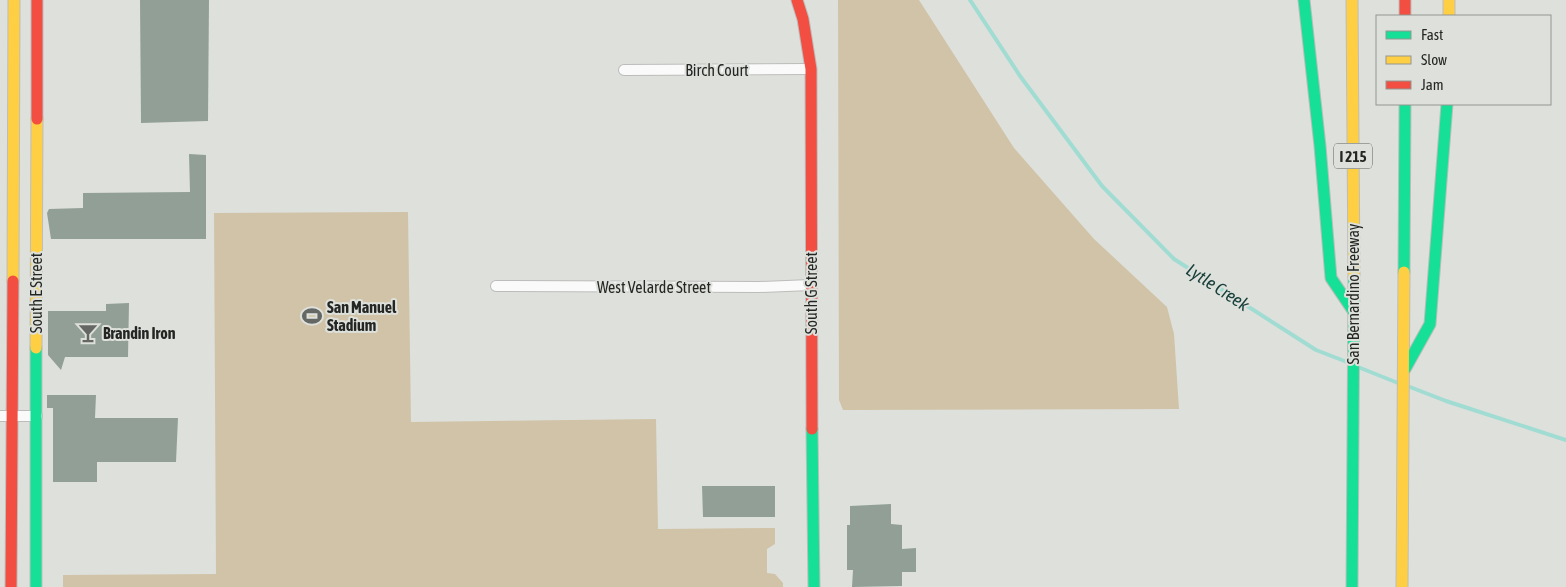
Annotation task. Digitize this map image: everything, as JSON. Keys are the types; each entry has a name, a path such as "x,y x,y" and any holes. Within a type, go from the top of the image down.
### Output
{"main road":[{"name":"South E Street","path":"11,587 6,416 14,0"},
{"name":"South E Street","path":"36,587 37,0"},
{"name":"South G Street","path":"797,0 803,19 811,69 810,285 814,587"},
{"path":"1304,0 1320,146 1331,278 1354,312"},
{"name":"San Bernardino Freeway","path":"1352,0 1354,312 1352,587"},
{"path":"1405,0 1405,15"},
{"path":"1449,0 1449,15"},
{"path":"1402,587 1405,105"},
{"path":"1404,370 1430,324 1447,105"}],"street":[{"name":"Birch Court","path":"624,70 811,69"},
{"name":"West Velarde Street","path":"496,286 759,287 810,285"},
{"path":"6,416 37,416"}],"shaded area":[{"path":"838,0 919,0 1014,148 1094,239 1167,307 1174,334 1179,409 843,410 839,400"},
{"name":"San Manuel Stadium","path":"408,212 411,422 656,419 658,529 775,528 775,544 767,549 767,573 775,574 783,583 783,587 63,587 63,575 216,574 214,213"}],"building":[{"path":"140,0 209,0 208,121 141,123"},
{"path":"189,154 206,155 206,239 51,239 47,213 49,209 83,208 83,193 190,192"},
{"name":"Brandin Iron","path":"129,303 128,357 65,357 61,370 48,355 48,311 106,311 106,304"},
{"path":"47,395 96,395 95,418 178,418 176,462 97,462 97,482 53,482 53,408 47,408"},
{"path":"702,486 775,486 775,517 703,517"},
{"path":"891,504 891,524 902,525 902,549 916,548 916,572 902,572 902,586 852,587 853,570 847,570 847,525 850,525 850,506"}],"waterway":[{"name":"Lytle Creek","path":"970,0 1020,76 1102,186 1174,259 1316,350 1347,362"},
{"name":"Lytle Creek","path":"1358,367 1398,383"},
{"name":"Lytle Creek","path":"1410,387 1446,401 1566,440"}],"traffic: fast":[{"path":"1304,0 1320,146 1331,278 1354,312"},
{"path":"1404,272 1405,105"},
{"path":"1405,369 1430,324 1447,105"},
{"path":"1352,587 1354,277"},
{"path":"36,348 36,587"},
{"path":"812,429 814,587"}],"traffic: slow":[{"path":"13,281 14,0"},
{"path":"1352,0 1354,277"},
{"path":"1449,0 1449,15"},
{"path":"36,348 37,119"},
{"path":"1402,587 1404,272"}],"traffic: jam":[{"path":"37,0 37,119"},
{"path":"797,0 803,19 811,69 812,429"},
{"path":"1405,0 1405,15"},
{"path":"11,587 13,281"}],"place":[{"name":"San Manuel Stadium","path":"312,316"},
{"name":"Brandin Iron","path":"88,333"}]}
